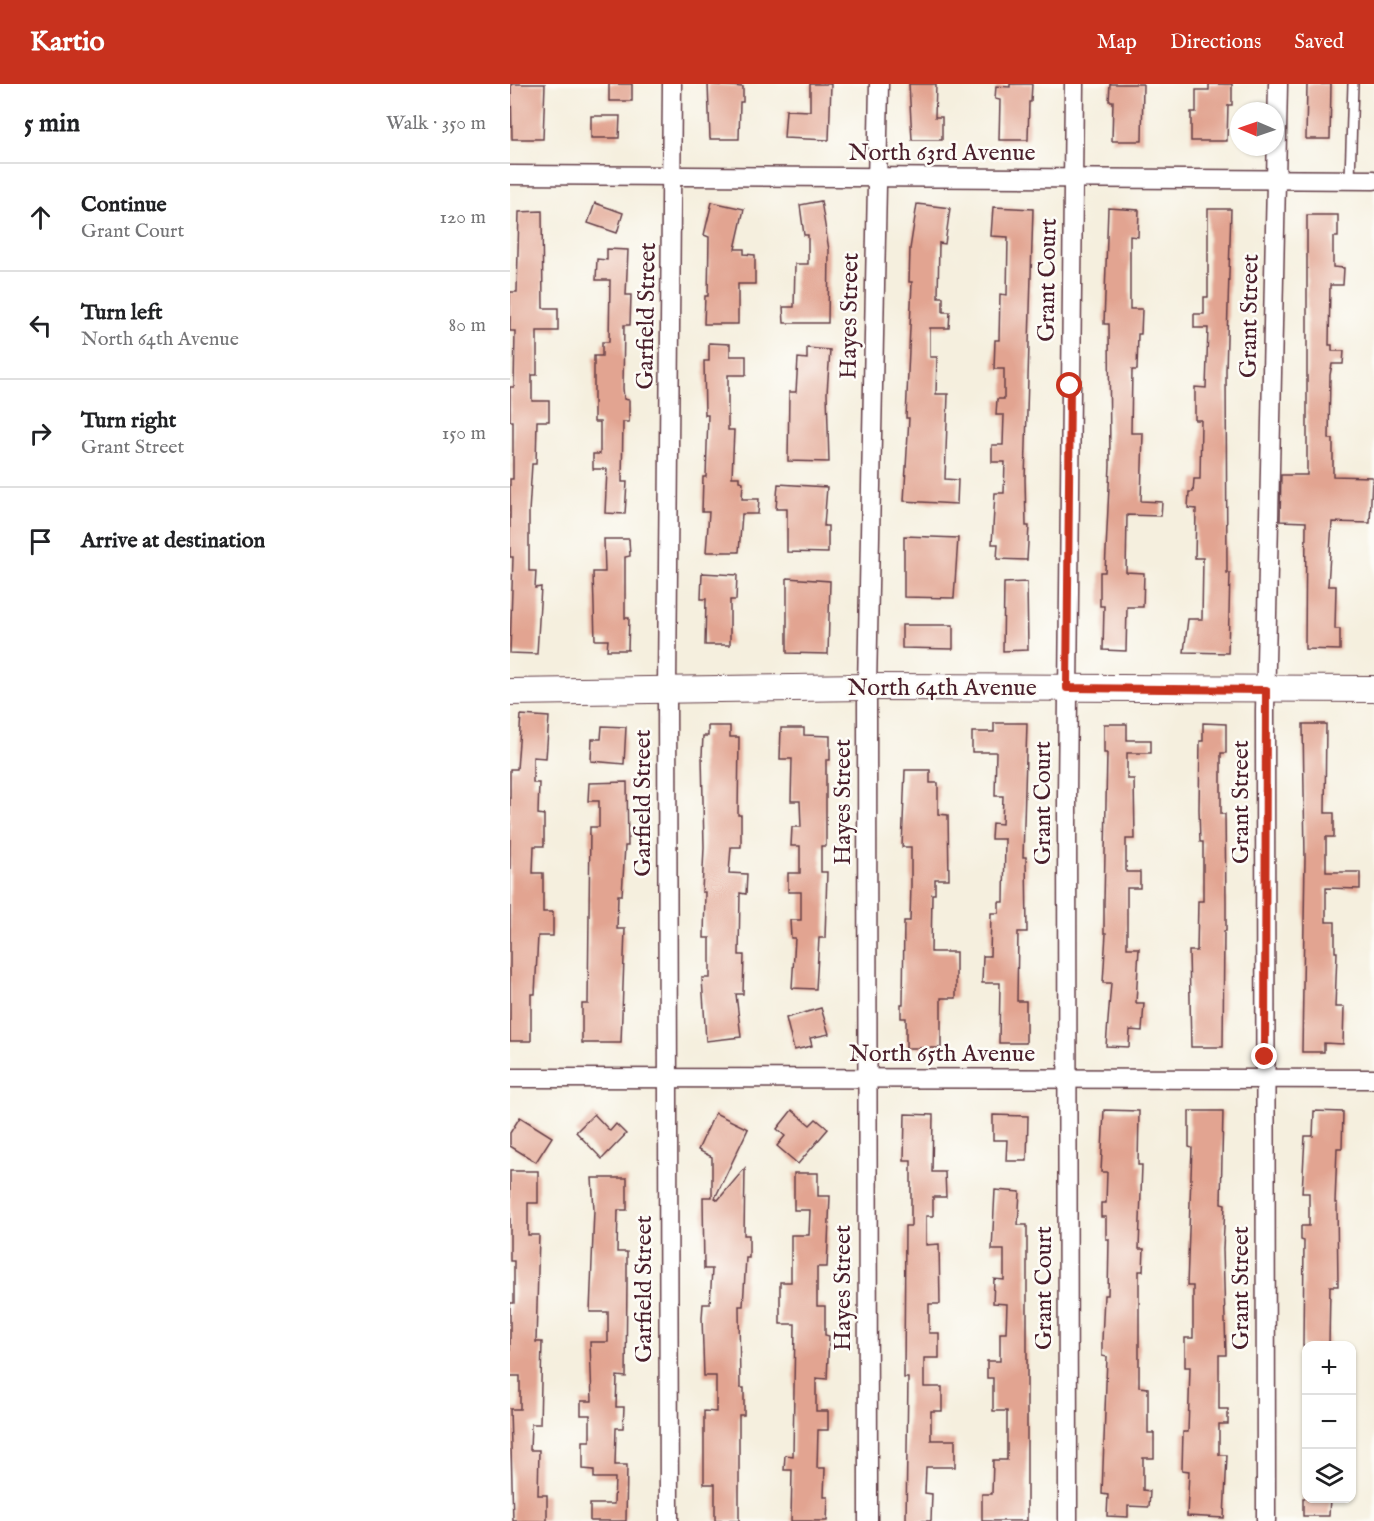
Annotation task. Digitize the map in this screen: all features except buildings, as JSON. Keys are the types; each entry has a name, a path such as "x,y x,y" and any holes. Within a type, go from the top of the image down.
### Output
{"street":[{"name":"Garfield Street","path":"669,1521 667,688 672,84"},
{"name":"Hayes Street","path":"868,1521 867,687 879,84"},
{"name":"Grant Court","path":"1068,1521 1067,688 1074,84"},
{"name":"Grant Street","path":"1266,1521 1266,690 1278,84"},
{"name":"North 63rd Avenue","path":"510,175 1374,180"},
{"name":"North 64th Avenue","path":"510,692 667,688 867,687 1374,690"},
{"name":"North 65th Avenue","path":"510,1078 1374,1079"}],"lane":[{"path":"1350,179 1353,84"}],"route":[{"path":"1070,386 1067,688 1266,690 1265,1057"}]}
